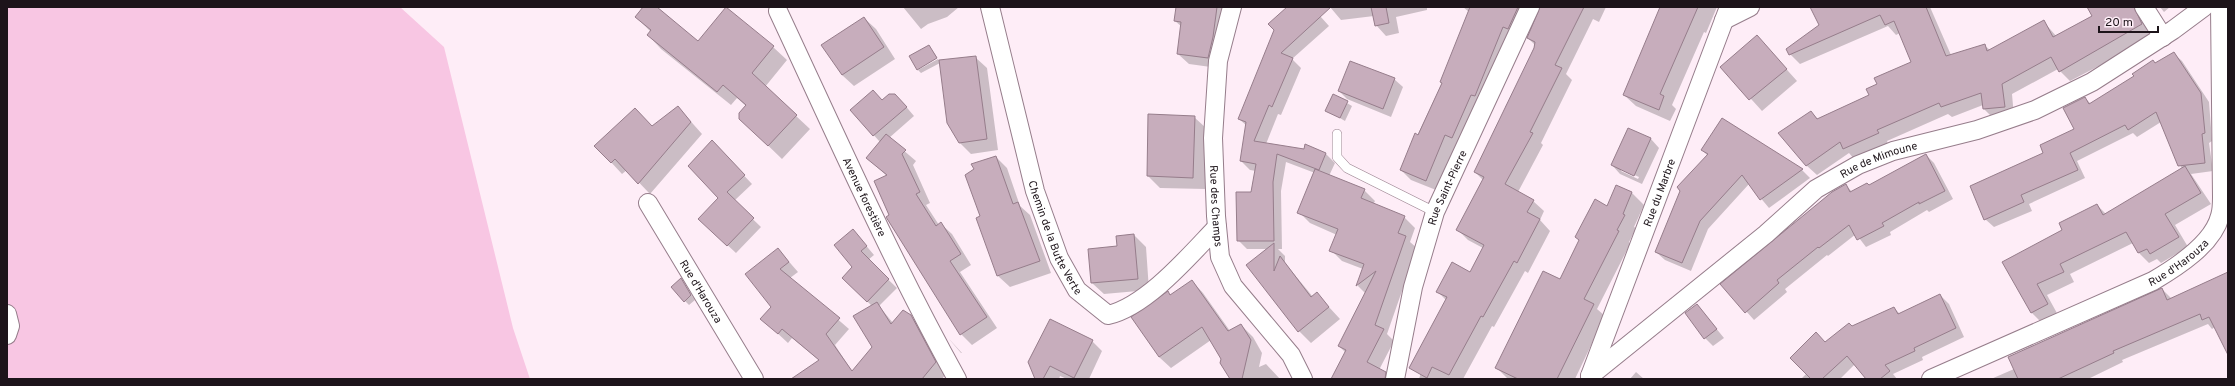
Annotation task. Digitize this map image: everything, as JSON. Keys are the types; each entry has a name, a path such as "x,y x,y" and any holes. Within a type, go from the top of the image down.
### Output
{"street":[{"name":"Chemin de la Butte Verte","path":"990,7 1035,191 1058,258 1077,290 1108,315 1119,313 1139,300 1170,275 1217,227"},
{"name":"Rue des Champs","path":"1232,7 1218,61 1213,138 1217,227 1220,257 1233,286 1291,355 1303,379"},
{"name":"Rue Saint-Pierre","path":"1394,379 1413,287 1435,212 1530,7"},
{"path":"1727,13 1750,7"},
{"path":"2144,7 2163,37"},
{"name":"Rue de Mimoune","path":"1590,377 1766,234 1816,189 1858,165 1893,151 1976,130 2035,110 2092,82 2163,37 2204,7"},
{"name":"Rue d'Harouza","path":"1931,379 2154,281 2180,266 2213,231 2220,216 2222,197 2220,7"},
{"name":"Avenue forestière","path":"778,11 896,262 926,323 958,379"},
{"name":"Rue du Marbre","path":"1590,377 1727,13"},
{"name":"Rue d'Harouza","path":"648,203 754,379"},
{"path":"7,314 10,326 7,335"}],"lane":[{"path":"1337,134 1337,157 1347,168 1435,212"}],"shaded area":[{"path":"7,7 400,7 444,47 513,328 530,379 7,379"}],"building":[{"path":"643,7 657,7 698,41 726,7 774,46 752,73 797,115 768,146 739,119 739,113 746,105 723,85 717,92 647,35 651,30 635,17"},
{"path":"1176,7 1217,7 1213,37 1208,58 1177,54 1181,22 1174,21"},
{"path":"1287,7 1331,7 1281,53 1293,58 1272,107 1269,105 1254,141 1304,149 1305,144 1326,153 1319,170 1277,154 1273,182 1274,241 1237,241 1236,192 1251,192 1256,164 1240,161 1246,122 1238,119 1274,30 1268,24"},
{"path":"1371,7 1386,7 1389,23 1375,26"},
{"path":"1470,7 1518,7 1508,29 1503,27 1475,96 1471,95 1452,138 1445,135 1426,181 1400,170 1415,133 1418,135 1442,83 1440,82"},
{"path":"1540,7 1584,7 1555,65 1562,68 1530,132 1533,133 1505,184 1534,200 1527,212 1540,219 1517,263 1514,261 1483,317 1481,316 1449,375 1432,367 1427,378 1409,368 1447,297 1436,292 1452,262 1470,272 1484,245 1456,230 1484,177 1474,172 1534,48 1535,42 1527,38"},
{"path":"1660,7 1698,7 1660,94 1664,96 1659,110 1623,95"},
{"path":"1810,7 1926,7 1946,56 1985,44 1987,51 2044,20 2053,37 2092,16 2087,7 2134,7 2142,24 2059,72 2051,57 2002,84 2005,107 1983,109 1981,93 1941,107 1939,103 1877,130 1879,133 1843,149 1840,142 1806,166 1778,133 1811,111 1817,119 1869,95 1866,89 1877,84 1874,78 1911,62 1894,21 1885,25 1880,15 1789,55 1786,49 1819,25"},
{"path":"864,17 884,47 842,75 821,45"},
{"path":"1757,35 1787,69 1749,100 1720,67"},
{"path":"929,45 937,58 917,70 909,56"},
{"path":"2174,52 2201,93 2205,133 2202,134 2205,163 2178,166 2156,112 2128,130 2125,125 2070,153 2078,170 2021,195 2024,202 1984,220 1970,186 2043,153 2040,145 2074,129 2063,108 2085,97 2089,104 2134,76 2132,74 2153,60 2155,63"},
{"path":"976,56 987,139 959,143 947,123 939,60"},
{"path":"1350,61 1395,78 1383,109 1338,91"},
{"path":"873,90 882,100 889,94 895,94 907,107 873,136 850,110"},
{"path":"1333,94 1348,101 1340,118 1325,111"},
{"path":"678,106 691,122 638,184 615,159 611,163 594,146 635,108 652,126"},
{"path":"1148,114 1195,116 1193,178 1147,176"},
{"path":"1722,118 1803,169 1760,200 1742,175 1700,221 1682,263 1655,252 1680,191 1677,187 1708,154 1701,150"},
{"path":"1628,128 1651,138 1634,176 1611,165"},
{"path":"886,134 906,150 902,154 920,192 916,194 936,226 941,222 961,254 950,261 987,317 960,335 886,217 889,215 874,181 887,175 866,158"},
{"path":"712,140 745,175 727,192 754,218 727,246 698,219 718,198 688,166"},
{"path":"1926,154 1945,191 1919,204 1919,202 1882,223 1884,226 1857,240 1849,225 1819,248 1818,247 1777,280 1779,283 1745,313 1720,284 1832,192 1846,184 1850,192 1867,183 1869,185"},
{"path":"996,156 1013,204 1018,202 1040,261 997,276 976,218 980,216 965,175 974,169 971,164"},
{"path":"2185,166 2201,193 2165,214 2179,237 2150,254 2147,249 2138,253 2126,232 2060,264 2064,272 2037,284 2048,304 2031,313 2002,262 2062,230 2059,223 2097,204 2103,215"},
{"path":"1315,169 1365,189 1361,198 1405,216 1398,233 1406,236 1375,325 1384,329 1367,362 1386,372 1385,379 1331,379 1346,350 1338,346 1376,271 1356,286 1364,264 1329,251 1338,229 1297,213"},
{"path":"1616,185 1632,192 1623,214 1625,215 1617,230 1619,231 1584,299 1594,304 1557,379 1518,379 1495,368 1543,271 1560,279 1579,240 1575,237 1595,199 1607,206"},
{"path":"853,229 867,246 861,251 889,279 867,302 842,278 852,267 834,245"},
{"path":"1134,234 1138,279 1091,283 1088,249 1117,246 1116,236"},
{"path":"1274,243 1274,271 1280,256 1311,297 1317,292 1329,307 1298,332 1246,265"},
{"path":"778,248 789,262 780,269 840,318 826,334 852,371 872,347 853,316 877,302 891,324 903,310 911,315 936,362 922,379 791,379 819,360 782,329 778,334 760,319 771,307 745,274"},
{"path":"2228,272 2228,355 2209,317 2202,320 2200,314 2113,351 2114,353 2058,379 2018,379 2008,357 2162,288 2167,300"},
{"path":"681,278 691,295 684,302 671,287"},
{"path":"1192,280 1228,331 1241,324 1251,340 1242,379 1230,379 1220,363 1221,359 1202,327 1159,357 1131,317 1168,291 1170,295"},
{"path":"1940,294 1956,328 1914,348 1915,351 1885,365 1890,371 1880,379 1866,379 1847,356 1822,379 1811,379 1790,358 1816,332 1825,342 1849,323 1852,326 1894,307 1898,314"},
{"path":"1697,304 1717,329 1704,339 1685,313"},
{"path":"1050,319 1093,340 1074,378 1050,366 1043,379 1035,379 1028,362"}]}
